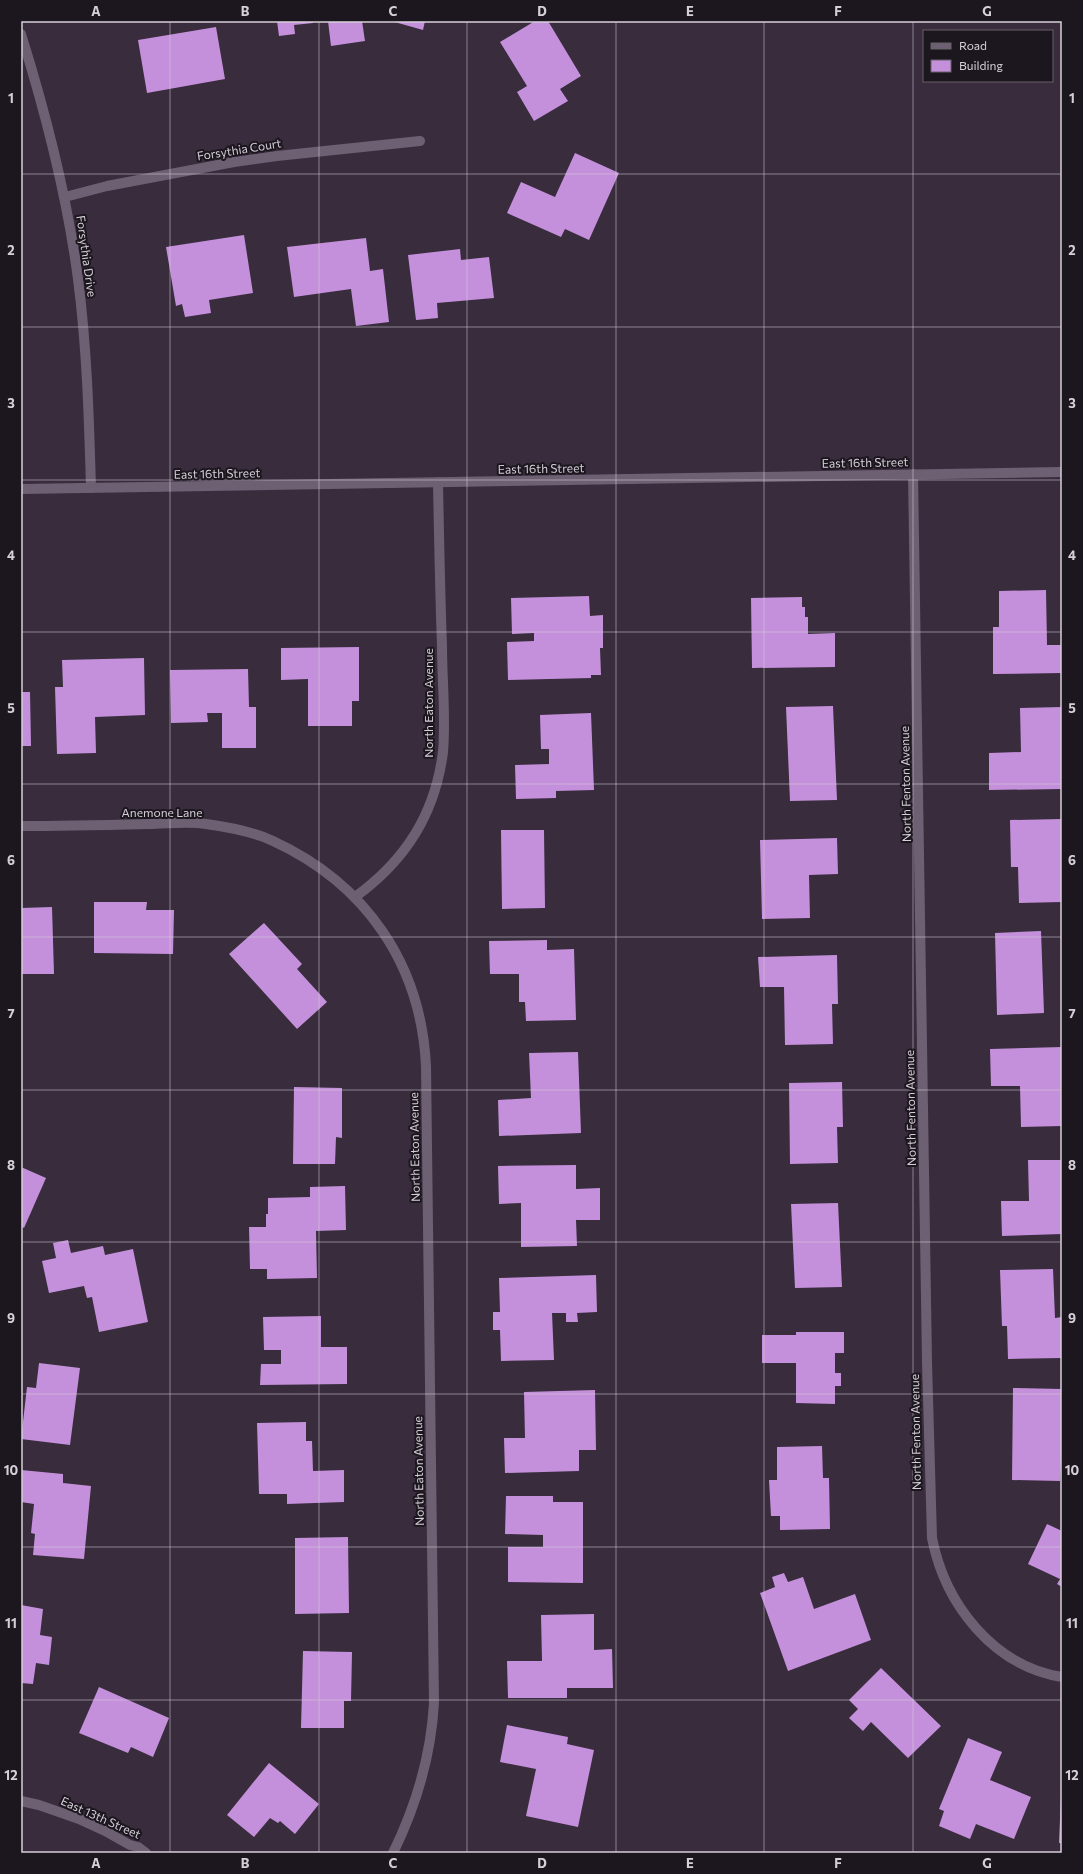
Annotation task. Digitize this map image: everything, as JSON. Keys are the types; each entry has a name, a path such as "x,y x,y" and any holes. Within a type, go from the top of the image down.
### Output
{"street":[{"name":"Forsythia Drive","path":"21,34 52,139 65,197 74,252 83,324 88,382 92,488"},
{"name":"Forsythia Court","path":"65,197 114,184 234,162 420,141"},
{"name":"East 16th Street","path":"21,489 1062,472"},
{"name":"North Fenton Avenue","path":"913,474 927,1354 932,1538 939,1566 950,1593 966,1616 986,1640 998,1649 1035,1670 1062,1677"},
{"name":"North Eaton Avenue","path":"392,1853 407,1823 425,1767 432,1735 434,1703 426,1066 421,1022 409,981 397,955 382,930 355,897 389,870 408,846 429,808 441,764 444,734 438,482"},
{"name":"Anemone Lane","path":"21,826 204,824 246,831 273,840 323,869 355,897"},
{"name":"East 13th Street","path":"21,1801 39,1805 79,1819 130,1845 138,1847 146,1853"}],"building":[{"path":"277,21 313,21 313,23 294,25 295,34 279,36"},
{"path":"328,21 362,21 365,41 331,46"},
{"path":"391,21 425,21 423,30"},
{"path":"535,21 548,21 581,76 560,89 568,101 534,121 517,92 527,86 500,42"},
{"path":"216,27 225,79 147,93 138,40"},
{"path":"575,153 619,173 589,240 565,229 561,237 507,213 521,182 555,197"},
{"path":"244,235 253,293 209,300 211,313 185,317 182,304 176,306 166,247"},
{"path":"366,238 370,271 383,269 389,322 356,326 351,289 294,297 287,247"},
{"path":"460,249 461,260 489,257 494,298 437,303 438,318 416,320 408,255"},
{"path":"1046,590 1047,645 1062,645 1062,673 993,674 993,627 999,627 999,591"},
{"path":"589,596 590,616 603,615 603,648 600,648 601,675 591,675 591,678 508,680 507,642 534,641 534,633 512,634 511,598"},
{"path":"802,597 802,607 805,607 805,617 808,617 808,634 835,633 835,667 752,668 751,598"},
{"path":"359,647 359,701 352,701 352,726 308,726 308,679 281,680 281,648"},
{"path":"144,658 145,715 95,717 96,753 57,754 55,687 63,687 62,660"},
{"path":"248,669 249,707 256,707 256,748 222,748 222,713 207,713 208,722 171,723 170,670"},
{"path":"21,692 30,692 31,746 21,746"},
{"path":"833,706 837,800 790,801 786,707"},
{"path":"1062,707 1062,789 989,790 989,753 1021,752 1020,708"},
{"path":"591,713 594,790 556,791 556,798 516,799 515,765 549,764 549,749 541,749 540,715"},
{"path":"1062,819 1062,902 1019,903 1018,867 1011,867 1010,820"},
{"path":"501,830 544,830 545,908 502,909"},
{"path":"837,838 838,874 809,875 810,918 762,919 760,840"},
{"path":"94,902 147,902 146,910 174,910 173,954 94,953"},
{"path":"52,907 54,974 21,974 21,908"},
{"path":"264,923 302,964 297,969 327,1002 297,1029 229,954"},
{"path":"1041,931 1044,1013 997,1015 995,933"},
{"path":"547,940 547,950 574,949 576,1020 526,1021 525,1002 519,1002 519,974 490,974 489,941"},
{"path":"837,955 838,1004 832,1004 833,1044 785,1045 784,987 760,987 758,957"},
{"path":"1062,1047 1062,1126 1021,1127 1020,1086 991,1086 990,1049"},
{"path":"578,1052 581,1133 499,1136 498,1100 531,1098 529,1053"},
{"path":"842,1082 843,1127 837,1127 838,1163 790,1164 789,1083"},
{"path":"294,1087 342,1088 342,1138 336,1137 335,1164 293,1164"},
{"path":"1028,1160 1062,1160 1062,1234 1002,1236 1001,1201 1029,1201"},
{"path":"576,1165 576,1189 600,1188 600,1220 576,1220 577,1246 521,1247 521,1203 499,1204 498,1166"},
{"path":"21,1167 46,1178 24,1228 21,1226"},
{"path":"345,1186 346,1230 316,1231 317,1278 267,1279 267,1269 250,1269 249,1227 266,1227 268,1198 310,1197 310,1187"},
{"path":"838,1203 842,1287 795,1288 791,1204"},
{"path":"68,1240 71,1253 103,1246 105,1255 133,1249 148,1322 99,1332 92,1297 87,1298 84,1286 49,1293 42,1261 56,1258 53,1243"},
{"path":"1053,1269 1055,1318 1062,1317 1062,1358 1008,1359 1007,1326 1002,1326 1000,1270"},
{"path":"596,1275 597,1312 577,1313 578,1322 566,1322 566,1313 552,1313 554,1360 501,1361 500,1330 493,1330 493,1312 500,1312 499,1278"},
{"path":"321,1316 321,1347 347,1347 347,1384 260,1385 261,1364 281,1364 281,1350 264,1350 263,1317"},
{"path":"796,1332 844,1332 844,1353 835,1353 835,1373 841,1373 841,1386 835,1386 835,1404 796,1403 796,1363 762,1363 762,1335 796,1335"},
{"path":"39,1363 80,1368 70,1445 21,1439 27,1387 36,1388"},
{"path":"1013,1388 1062,1389 1062,1460 1060,1481 1012,1480"},
{"path":"595,1390 596,1450 579,1450 579,1471 505,1473 504,1438 525,1438 524,1392"},
{"path":"306,1422 306,1441 312,1441 313,1471 344,1470 344,1502 287,1504 287,1494 259,1494 257,1423"},
{"path":"822,1446 823,1478 829,1478 830,1529 780,1530 780,1516 771,1516 769,1480 777,1480 777,1447"},
{"path":"21,1470 63,1474 63,1483 91,1486 84,1559 33,1555 35,1534 31,1533 34,1504 21,1502"},
{"path":"506,1496 553,1496 553,1502 583,1502 583,1583 508,1582 508,1547 543,1547 543,1535 505,1534"},
{"path":"1047,1524 1062,1531 1062,1587 1057,1584 1060,1579 1028,1564"},
{"path":"348,1537 349,1613 295,1614 295,1538"},
{"path":"784,1573 788,1582 803,1577 814,1609 855,1594 871,1640 788,1671 760,1593 775,1587 772,1577"},
{"path":"21,1605 43,1609 40,1635 52,1637 49,1665 36,1663 33,1684 21,1683"},
{"path":"594,1614 594,1650 612,1649 613,1688 567,1688 567,1698 508,1698 507,1661 542,1661 541,1615"},
{"path":"303,1651 352,1652 351,1701 344,1701 344,1728 301,1728"},
{"path":"881,1668 941,1726 908,1758 871,1722 863,1731 849,1718 858,1709 849,1700"},
{"path":"99,1687 169,1718 153,1757 131,1747 128,1753 79,1733"},
{"path":"507,1725 568,1737 567,1744 594,1750 578,1827 526,1816 536,1769 500,1762"},
{"path":"968,1738 1002,1752 990,1780 1031,1797 1014,1839 976,1824 970,1839 939,1826 944,1811 939,1809"},
{"path":"269,1763 319,1804 295,1834 280,1821 278,1823 270,1818 254,1837 227,1815"},
{"path":"1061,1796 1062,1843 1059,1843"}]}
